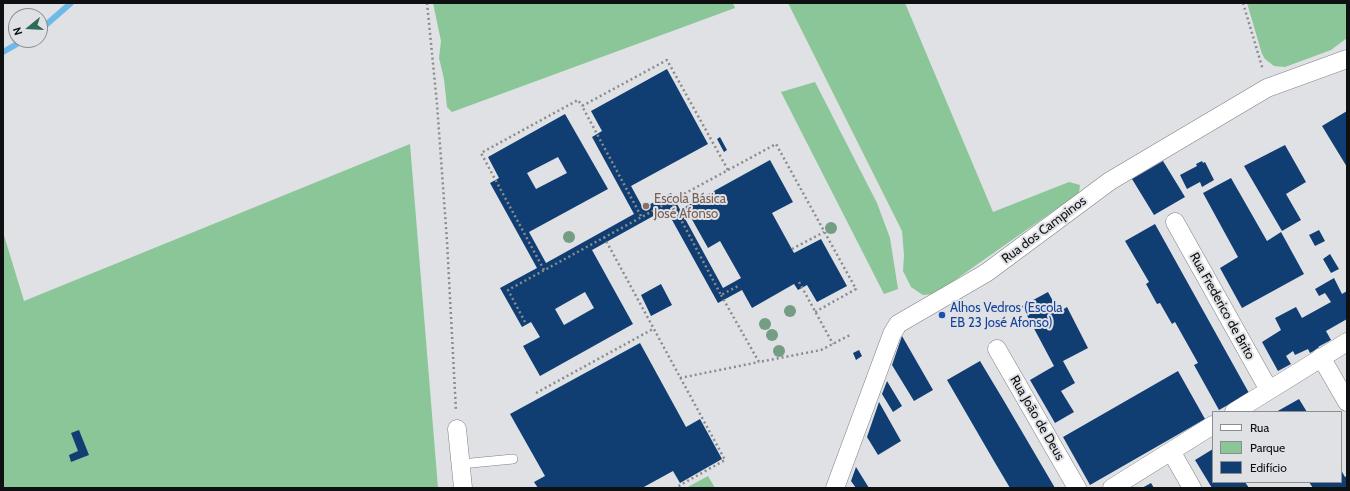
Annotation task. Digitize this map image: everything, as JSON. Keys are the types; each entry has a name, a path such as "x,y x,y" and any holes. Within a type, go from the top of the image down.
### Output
{"street":[{"name":"Rua dos Campinos","path":"835,488 892,334 898,324 986,273 1110,181 1267,88 1347,59"},
{"name":"Rua Frederico de Brito","path":"1175,222 1269,390"},
{"path":"1236,411 1347,342"},
{"name":"Rua João de Deus","path":"996,349 1077,488"},
{"path":"1321,358 1347,402"},
{"path":"1112,488 1212,426"},
{"path":"457,429 463,488"},
{"path":"1171,451 1192,488"}],"lane":[{"path":"461,464 513,459"}],"path":[{"path":"427,3 446,218 457,429"},
{"path":"1243,3 1267,88"},
{"path":"582,106 667,60 728,170"},
{"path":"544,270 481,153 578,100 641,216"},
{"path":"525,322 508,290 641,216 776,144 856,289 815,312"},
{"path":"671,201 721,295 759,362"},
{"path":"792,249 824,232"},
{"path":"604,237 725,460 675,488"},
{"path":"799,282 833,344"},
{"path":"721,295 740,285"},
{"path":"536,393 653,328"},
{"path":"680,378 822,350 850,335"}],"green space":[{"path":"433,3 733,3 735,8 452,112 447,107 444,79 439,58 441,41"},
{"path":"788,3 905,3 993,212 1069,182 1080,185 1079,193 935,294 923,295 911,287 903,271 904,255 902,231"},
{"path":"1247,3 1347,3 1347,38 1331,50 1285,67 1274,66 1265,59 1262,54"},
{"path":"815,82 877,203 890,238 898,289 884,294 781,92"},
{"path":"410,144 438,488 3,488 3,232 24,301"},
{"path":"708,476 715,488 686,488"}],"building":[{"path":"667,69 708,144 631,186 643,208 671,193 723,288 741,278 720,241 708,248 685,207 770,160 793,202 772,213 794,253 821,239 847,286 817,302 807,285 798,290 794,284 752,308 742,290 718,303 666,209 592,250 633,324 540,376 523,346 540,337 531,322 522,327 500,288 537,268 490,183 499,178 488,157 565,114 608,189 529,232 546,263 634,214 592,137 602,131 591,111","holes":["558,157 567,173 536,189 527,173","585,292 594,308 564,325 555,309"]},
{"path":"1347,111 1347,167 1322,126"},
{"path":"720,137 727,150 724,152 717,139"},
{"path":"1285,145 1306,182 1286,194 1301,220 1282,231 1244,166"},
{"path":"1163,161 1185,197 1154,215 1132,179"},
{"path":"1202,161 1203,163 1205,162 1214,180 1202,187 1200,182 1187,189 1180,175 1197,166 1196,164"},
{"path":"1231,178 1267,241 1281,232 1304,274 1242,308 1220,268 1238,257 1203,193"},
{"path":"1155,224 1249,393 1219,410 1194,365 1198,363 1175,322 1172,324 1160,303 1157,304 1146,284 1149,282 1125,241"},
{"path":"1319,230 1325,241 1315,246 1309,235"},
{"path":"1330,254 1339,269 1331,273 1323,259"},
{"path":"1334,278 1342,294 1347,291 1347,319 1326,331 1331,340 1318,347 1319,348 1310,353 1308,349 1295,355 1293,351 1286,356 1291,364 1278,371 1262,342 1281,330 1275,318 1296,307 1302,318 1331,302 1325,293 1319,296 1315,289"},
{"path":"661,284 672,305 651,316 641,295"},
{"path":"1048,292 1059,312 1067,307 1088,348 1063,361 1075,383 1061,391 1074,412 1055,423 1030,380 1054,366 1022,306"},
{"path":"902,336 933,390 914,401 892,365"},
{"path":"640,343 686,427 700,419 722,459 680,483 673,471 642,488 538,488 534,482 545,476 510,414"},
{"path":"859,350 862,356 856,360 853,353"},
{"path":"980,361 1055,488 1010,488 994,461 947,380"},
{"path":"1178,371 1205,419 1090,485 1063,437"},
{"path":"887,381 902,406 893,412 882,394"},
{"path":"1299,399 1306,411 1278,411"},
{"path":"879,402 901,441 878,455 867,437"},
{"path":"79,430 89,455 71,462 69,455 78,451 71,433"},
{"path":"1212,450 1212,483 1246,483 1249,488 1212,488 1195,460"},
{"path":"856,467 869,488 856,488 851,481"},
{"path":"1342,472 1345,477 1347,476 1347,488 1313,488 1310,483 1342,483"},
{"path":"1151,483 1154,488 1142,488"}],"waterway":[{"path":"48,23 71,3"},
{"path":"3,52 10,48"}],"place":[{"name":"Escola Básica José Afonso","path":"646,206"},
{"name":"Alhos Vedros (Escola EB 23 José Afonso)","path":"942,315"}]}
